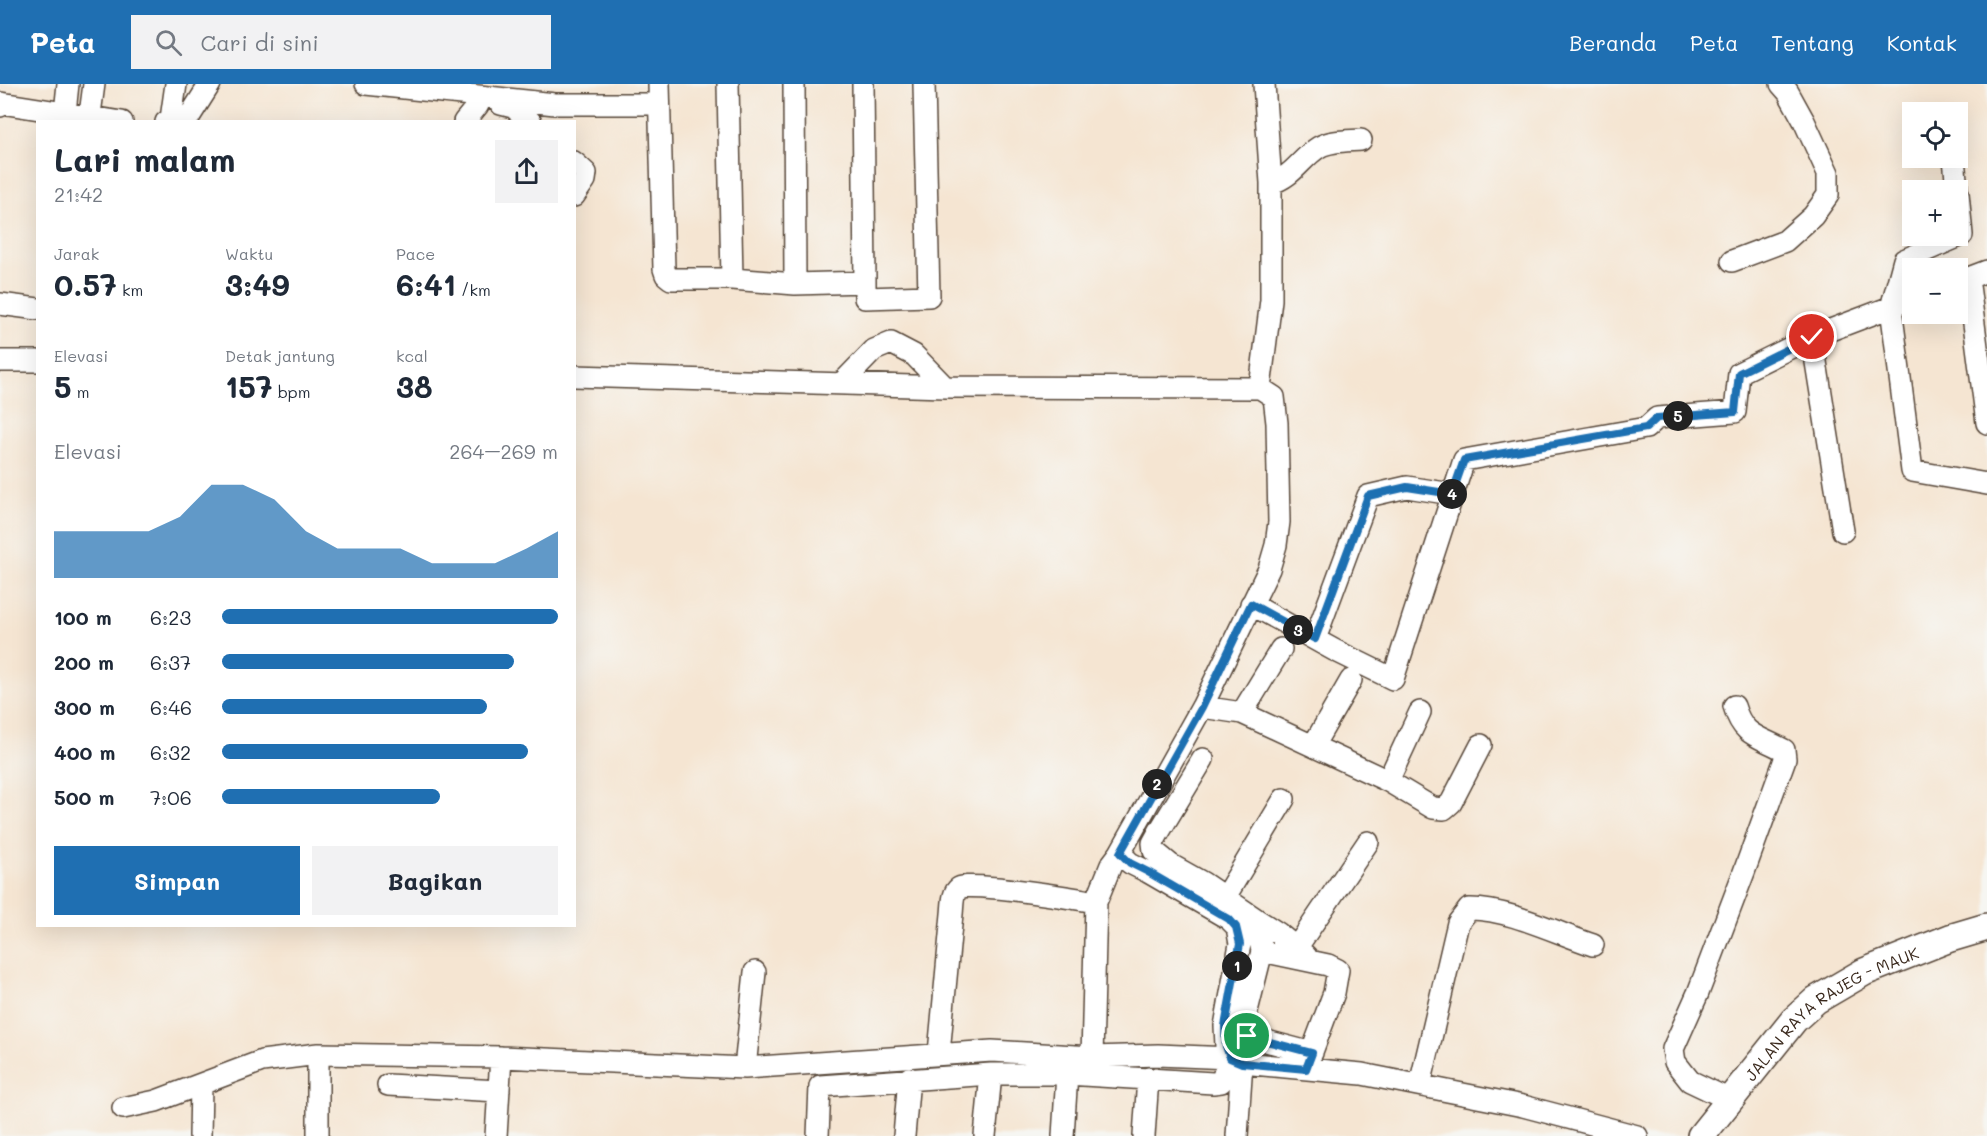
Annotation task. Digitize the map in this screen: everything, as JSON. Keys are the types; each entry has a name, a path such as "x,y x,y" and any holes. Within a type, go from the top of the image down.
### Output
{"main road":[{"name":"JALAN RAYA RAJEG - MAUK","path":"1701,1136 1794,1020 1816,1000 1864,972 1950,938 1987,927"}],"street":[{"path":"64,118 68,84"},
{"path":"0,104 64,118 89,119 94,84"},
{"path":"169,120 176,84"},
{"path":"187,120 210,84"},
{"path":"366,84 498,103 513,107 529,120"},
{"path":"728,84 732,279"},
{"path":"794,84 795,284"},
{"path":"863,84 866,298 929,296 924,84"},
{"path":"1092,1057 1096,902 1111,865 1120,853 1202,707 1269,569 1276,545 1279,493 1277,423 1267,392 1271,300 1271,183 1264,84"},
{"path":"1732,261 1785,241 1813,216 1828,195 1828,173 1804,121 1782,84"},
{"path":"478,101 555,104 659,94 664,269 671,279 732,279 795,284 865,282"},
{"path":"465,120 478,101"},
{"path":"1271,183 1287,177 1320,146 1334,142 1361,140"},
{"path":"576,164 586,173 585,180 576,193"},
{"path":"1936,246 1904,260 1891,308 1912,471 1987,483"},
{"path":"1971,277 1987,423"},
{"path":"1251,604 1393,679 1464,460 1646,428 1657,418 1735,412 1739,373 1812,337 1902,303"},
{"path":"0,304 36,309"},
{"path":"1812,337 1843,531"},
{"path":"842,383 874,350 891,344 914,355 945,387"},
{"path":"0,361 36,361"},
{"path":"576,376 945,387 1267,392"},
{"path":"1315,639 1368,496 1407,487 1452,494"},
{"path":"1242,713 1281,649"},
{"path":"1313,746 1351,680"},
{"path":"1730,1100 1690,1081 1675,1062 1673,1049 1698,993 1785,759 1784,750 1745,730 1737,719 1734,706"},
{"path":"1202,707 1242,713 1388,782 1433,808 1444,809 1451,803 1481,745"},
{"path":"1388,782 1420,712"},
{"path":"1203,759 1153,843 1154,851 1171,865 1225,897 1304,954 1334,967 1339,972 1334,993 1309,1061"},
{"path":"1225,897 1284,799"},
{"path":"1304,954 1368,842"},
{"path":"1120,853 1130,863 1220,914 1236,927 1240,944 1225,1026 1226,1046 1236,1061 1237,1136"},
{"path":"939,1053 952,914 954,897 958,888 962,886 988,887 1096,902"},
{"path":"1420,1085 1458,923 1468,909 1480,909 1508,916 1593,945"},
{"path":"1256,919 1262,951 1244,1023 1247,1036 1309,1061 1362,1074 1523,1106 1637,1136"},
{"path":"1262,951 1304,954"},
{"path":"745,1068 755,972"},
{"path":"123,1108 156,1101 262,1061 318,1054 501,1058 745,1068 992,1051 1092,1057 1158,1055 1236,1061 1309,1061"},
{"path":"318,1054 318,1136"},
{"path":"496,1136 501,1058"},
{"path":"818,1136 820,1086 991,1074 1067,1074 1196,1083 1221,1082 1236,1061"},
{"path":"985,1136 991,1074"},
{"path":"1063,1136 1067,1074"},
{"path":"904,1136 909,1078"},
{"path":"1144,1136 1148,1078"},
{"path":"200,1136 201,1085"},
{"path":"388,1085 499,1091"}],"route":[{"path":"1247,1036 1312,1053 1306,1069 1242,1063 1230,1058 1226,1046 1225,1026 1240,944 1236,927 1229,919 1130,863 1120,853 1202,707 1251,604 1315,639 1368,496 1407,487 1452,494 1464,460 1646,428 1657,418 1735,412 1739,373 1812,337"}]}
